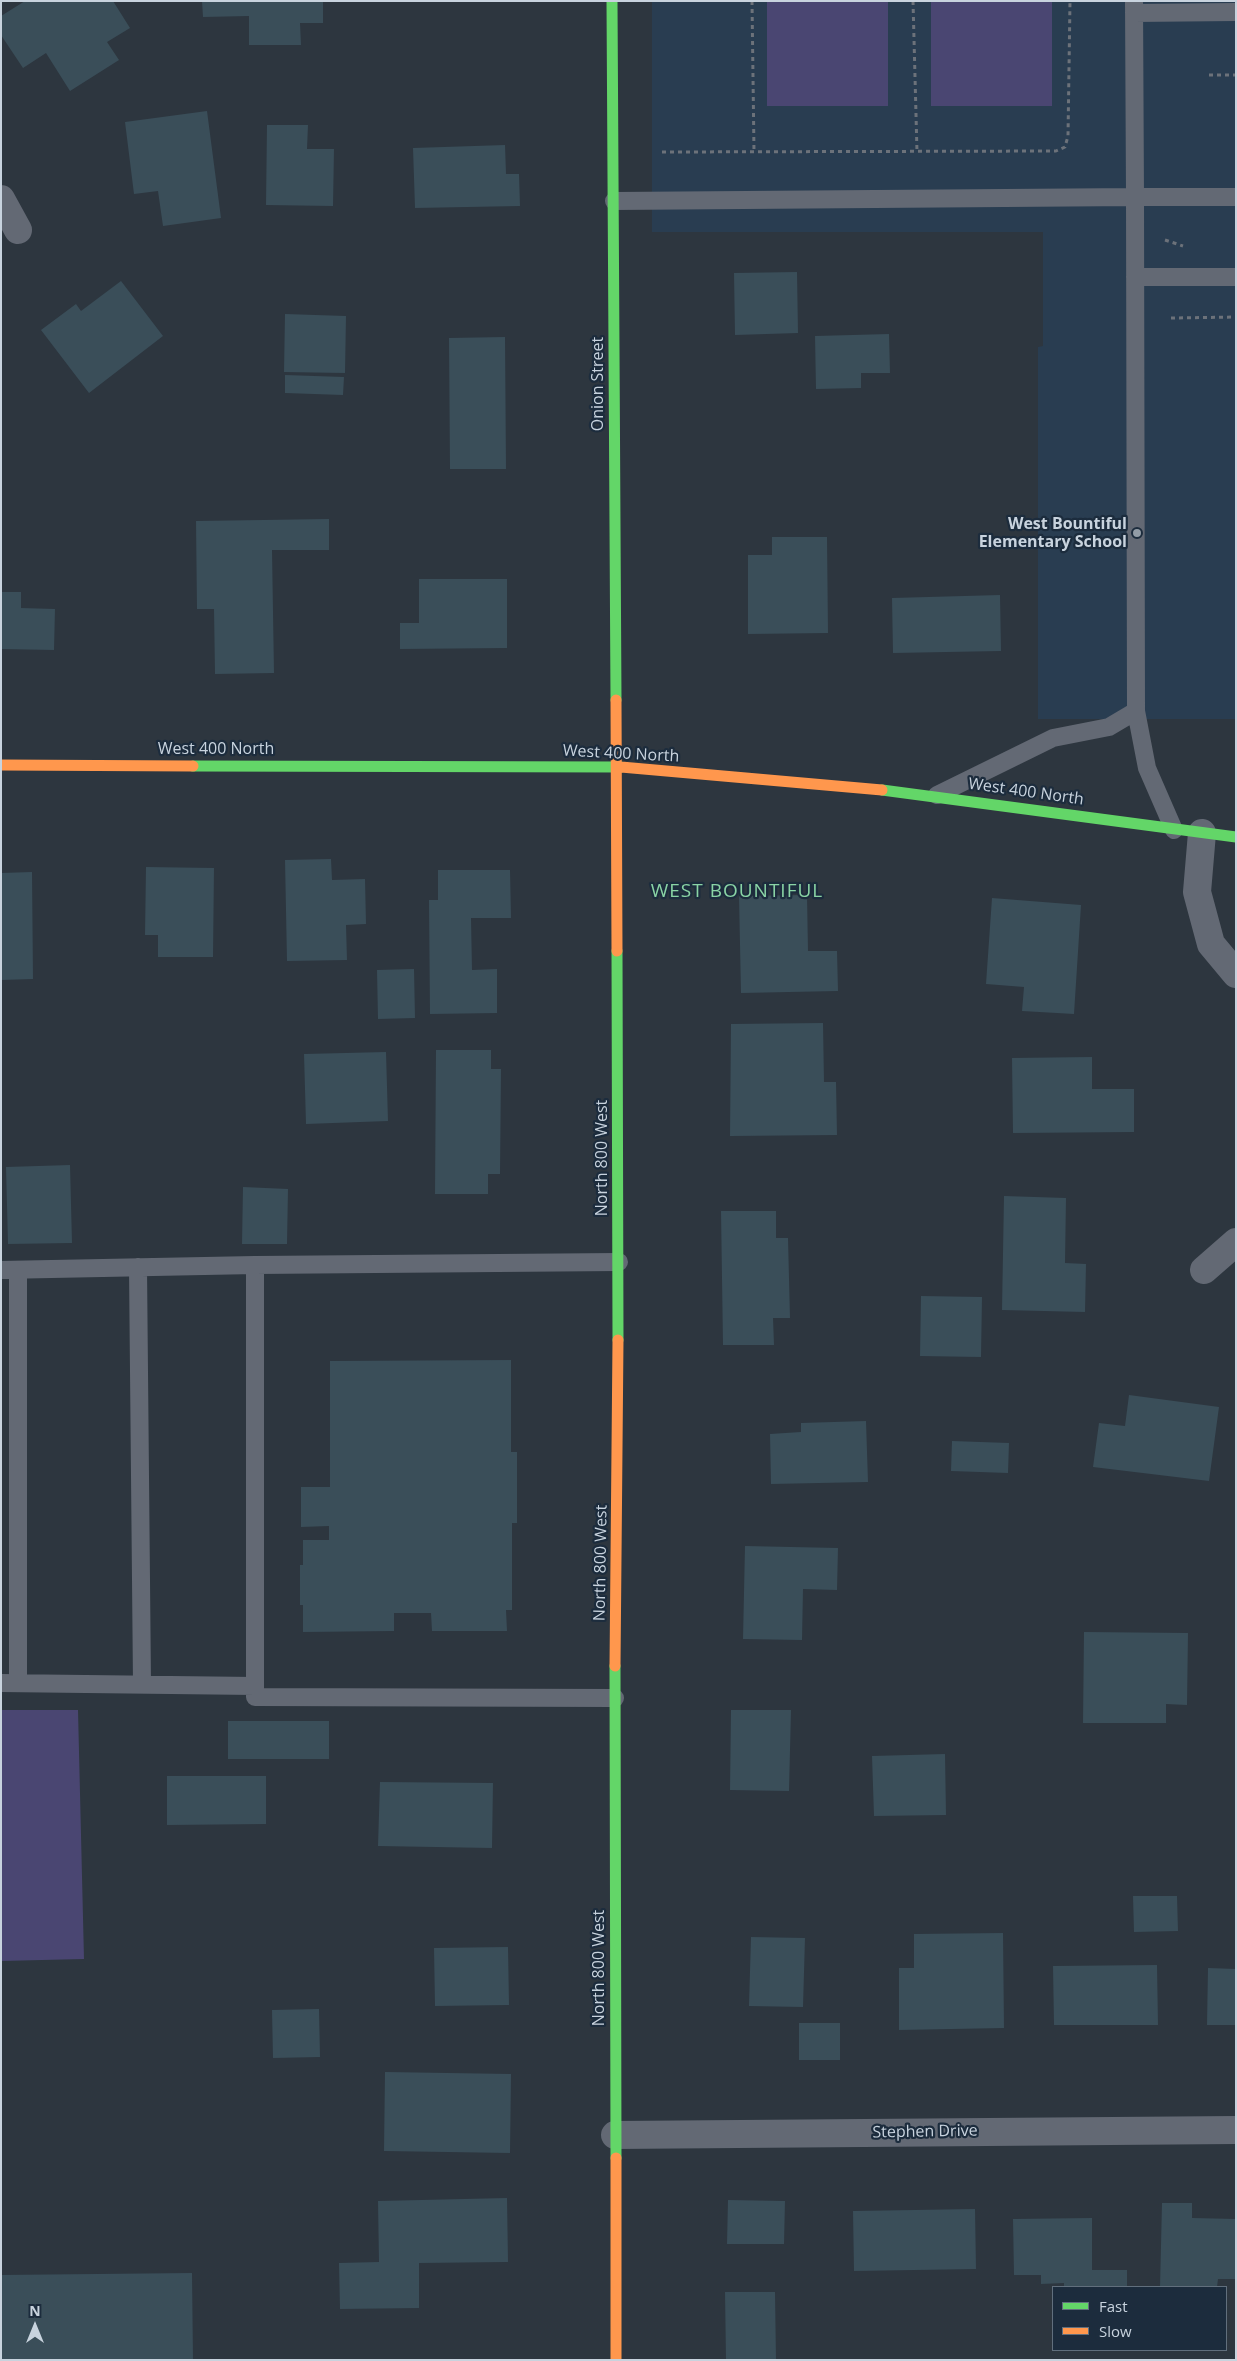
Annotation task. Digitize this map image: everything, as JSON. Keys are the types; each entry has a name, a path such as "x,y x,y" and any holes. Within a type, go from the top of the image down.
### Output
{"street":[{"name":"Onion Street","path":"612,1 617,767"},
{"path":"1,199 18,230"},
{"name":"West 400 North","path":"1,765 617,767 935,796 1202,834 1236,837"},
{"name":"North 800 West","path":"616,2360 615,1698 619,1262 617,767"},
{"path":"1202,834 1198,892 1211,944 1236,974"},
{"path":"1204,1270 1236,1242"},
{"name":"Stephen Drive","path":"615,2135 1236,2130"}],"lane":[{"path":"1174,830 1147,768 1136,711 1134,7 1236,12"},
{"path":"614,201 1236,197"},
{"path":"1135,278 1236,277"},
{"path":"935,796 1053,738 1109,726 1136,711"},
{"path":"255,1686 10,1683 10,1270 255,1265 619,1262"},
{"path":"255,1265 255,1697 615,1698"},
{"path":"138,1267 142,1684"}],"path":[{"path":"752,1 754,152"},
{"path":"913,1 917,152"},
{"path":"662,152 1056,151 1065,147 1068,136 1070,1"},
{"path":"1209,75 1236,74"},
{"path":"1171,318 1236,317"}],"shaded area":[{"name":"West Bountiful Elementary School","path":"652,1 1236,1 1236,719 1038,719 1038,347 1043,346 1043,232 652,232"},
{"path":"767,1 888,1 888,106 767,106"},
{"path":"931,1 1052,1 1052,106 931,106"},
{"path":"1,1710 78,1710 84,1959 1,1961"}],"building":[{"path":"25,1 113,1 130,28 107,42 119,60 70,91 46,53 23,68 1,35 1,16"},
{"path":"202,1 323,1 323,23 300,23 301,45 249,45 249,16 203,17"},
{"path":"207,111 221,218 163,226 158,191 134,194 125,122"},
{"path":"267,125 308,125 307,149 334,149 333,206 266,205"},
{"path":"505,145 506,174 519,174 520,206 415,208 413,148"},
{"path":"797,272 798,333 735,335 734,273"},
{"path":"121,281 163,336 89,393 41,330 76,304 81,311"},
{"path":"285,314 346,316 345,373 284,372"},
{"path":"889,334 890,373 861,373 861,388 816,389 815,336"},
{"path":"505,337 506,469 450,469 449,338"},
{"path":"285,375 344,377 343,395 285,393"},
{"path":"329,519 329,550 272,550 274,673 215,674 214,609 197,609 196,521"},
{"path":"772,537 827,537 828,633 748,634 748,555 772,555"},
{"path":"419,579 507,579 507,648 400,649 400,623 419,623"},
{"path":"1,592 21,592 21,608 55,609 54,650 1,649"},
{"path":"1000,595 1001,651 893,653 892,598"},
{"path":"331,859 332,880 365,879 366,924 346,925 347,960 287,961 285,860"},
{"path":"146,867 214,868 213,957 158,957 158,935 145,935"},
{"path":"438,870 510,870 511,918 471,918 472,970 497,969 497,1013 430,1014 429,900 438,900"},
{"path":"32,872 33,979 1,980 1,873"},
{"path":"807,895 808,951 837,951 838,991 741,993 739,896"},
{"path":"992,898 1081,905 1074,1014 1022,1011 1024,987 986,984"},
{"path":"414,969 415,1018 378,1019 377,970"},
{"path":"823,1023 824,1082 836,1082 837,1135 730,1136 731,1024"},
{"path":"436,1050 491,1050 491,1069 501,1069 500,1174 488,1174 488,1194 435,1194"},
{"path":"386,1052 388,1121 306,1124 304,1054"},
{"path":"1092,1057 1092,1089 1134,1089 1134,1132 1013,1133 1012,1058"},
{"path":"70,1165 72,1243 8,1244 6,1167"},
{"path":"243,1187 288,1189 287,1244 242,1244"},
{"path":"1004,1196 1066,1198 1065,1263 1086,1264 1085,1312 1002,1310"},
{"path":"721,1211 776,1211 776,1238 788,1238 790,1318 773,1318 774,1345 723,1345"},
{"path":"921,1296 982,1297 981,1357 920,1356"},
{"path":"511,1360 511,1452 517,1452 517,1523 512,1523 512,1610 506,1610 507,1631 432,1631 431,1613 394,1613 394,1631 303,1632 303,1605 300,1605 300,1565 303,1565 303,1540 329,1540 329,1526 301,1527 301,1487 330,1487 330,1361"},
{"path":"1129,1395 1219,1407 1209,1481 1093,1467 1099,1423 1125,1426"},
{"path":"866,1421 868,1482 771,1484 770,1434 801,1432 801,1423"},
{"path":"952,1441 1009,1443 1008,1473 951,1471"},
{"path":"745,1546 838,1548 837,1590 803,1589 802,1640 743,1639"},
{"path":"1084,1632 1188,1633 1187,1705 1166,1704 1166,1723 1083,1723"},
{"path":"731,1710 791,1710 789,1791 730,1790"},
{"path":"228,1721 329,1721 329,1759 228,1759"},
{"path":"945,1754 946,1815 874,1816 872,1756"},
{"path":"167,1776 266,1776 266,1824 167,1825"},
{"path":"380,1782 493,1783 492,1848 378,1846"},
{"path":"1133,1896 1177,1896 1178,1931 1134,1932"},
{"path":"1003,1933 1004,2028 899,2030 899,1968 914,1968 914,1934"},
{"path":"751,1937 805,1938 803,2007 749,2006"},
{"path":"508,1947 509,2005 435,2006 434,1948"},
{"path":"1157,1965 1158,2025 1054,2025 1053,1966"},
{"path":"1208,1968 1236,1969 1236,2025 1207,2025"},
{"path":"319,2009 320,2057 273,2058 272,2010"},
{"path":"799,2023 840,2023 840,2060 799,2060"},
{"path":"385,2072 511,2074 510,2153 384,2151"},
{"path":"507,2198 508,2262 419,2263 419,2308 340,2309 339,2263 379,2262 378,2201"},
{"path":"728,2200 785,2201 784,2244 727,2244"},
{"path":"1162,2203 1192,2203 1192,2218 1236,2219 1236,2279 1218,2279 1217,2286 1160,2286"},
{"path":"975,2209 976,2269 854,2271 853,2211"},
{"path":"1092,2218 1092,2270 1127,2270 1127,2286 1064,2286 1064,2283 1041,2284 1041,2275 1014,2275 1013,2219"},
{"path":"192,2273 193,2360 1,2360 1,2275"},
{"path":"725,2292 775,2292 776,2360 726,2360"}],"traffic: fast":[{"path":"612,1 616,700"},
{"path":"193,766 621,767"},
{"path":"882,790 1236,837"},
{"path":"617,951 618,1340"},
{"path":"615,1666 616,2158"}],"traffic: slow":[{"path":"616,700 617,951"},
{"path":"1,765 193,766"},
{"path":"621,767 882,790"},
{"path":"615,1666 618,1340"},
{"path":"616,2158 616,2360"}],"place":[{"name":"West Bountiful Elementary School","path":"1137,533"}],"district":[{"name":"WEST BOUNTIFUL","path":"737,892"}]}
